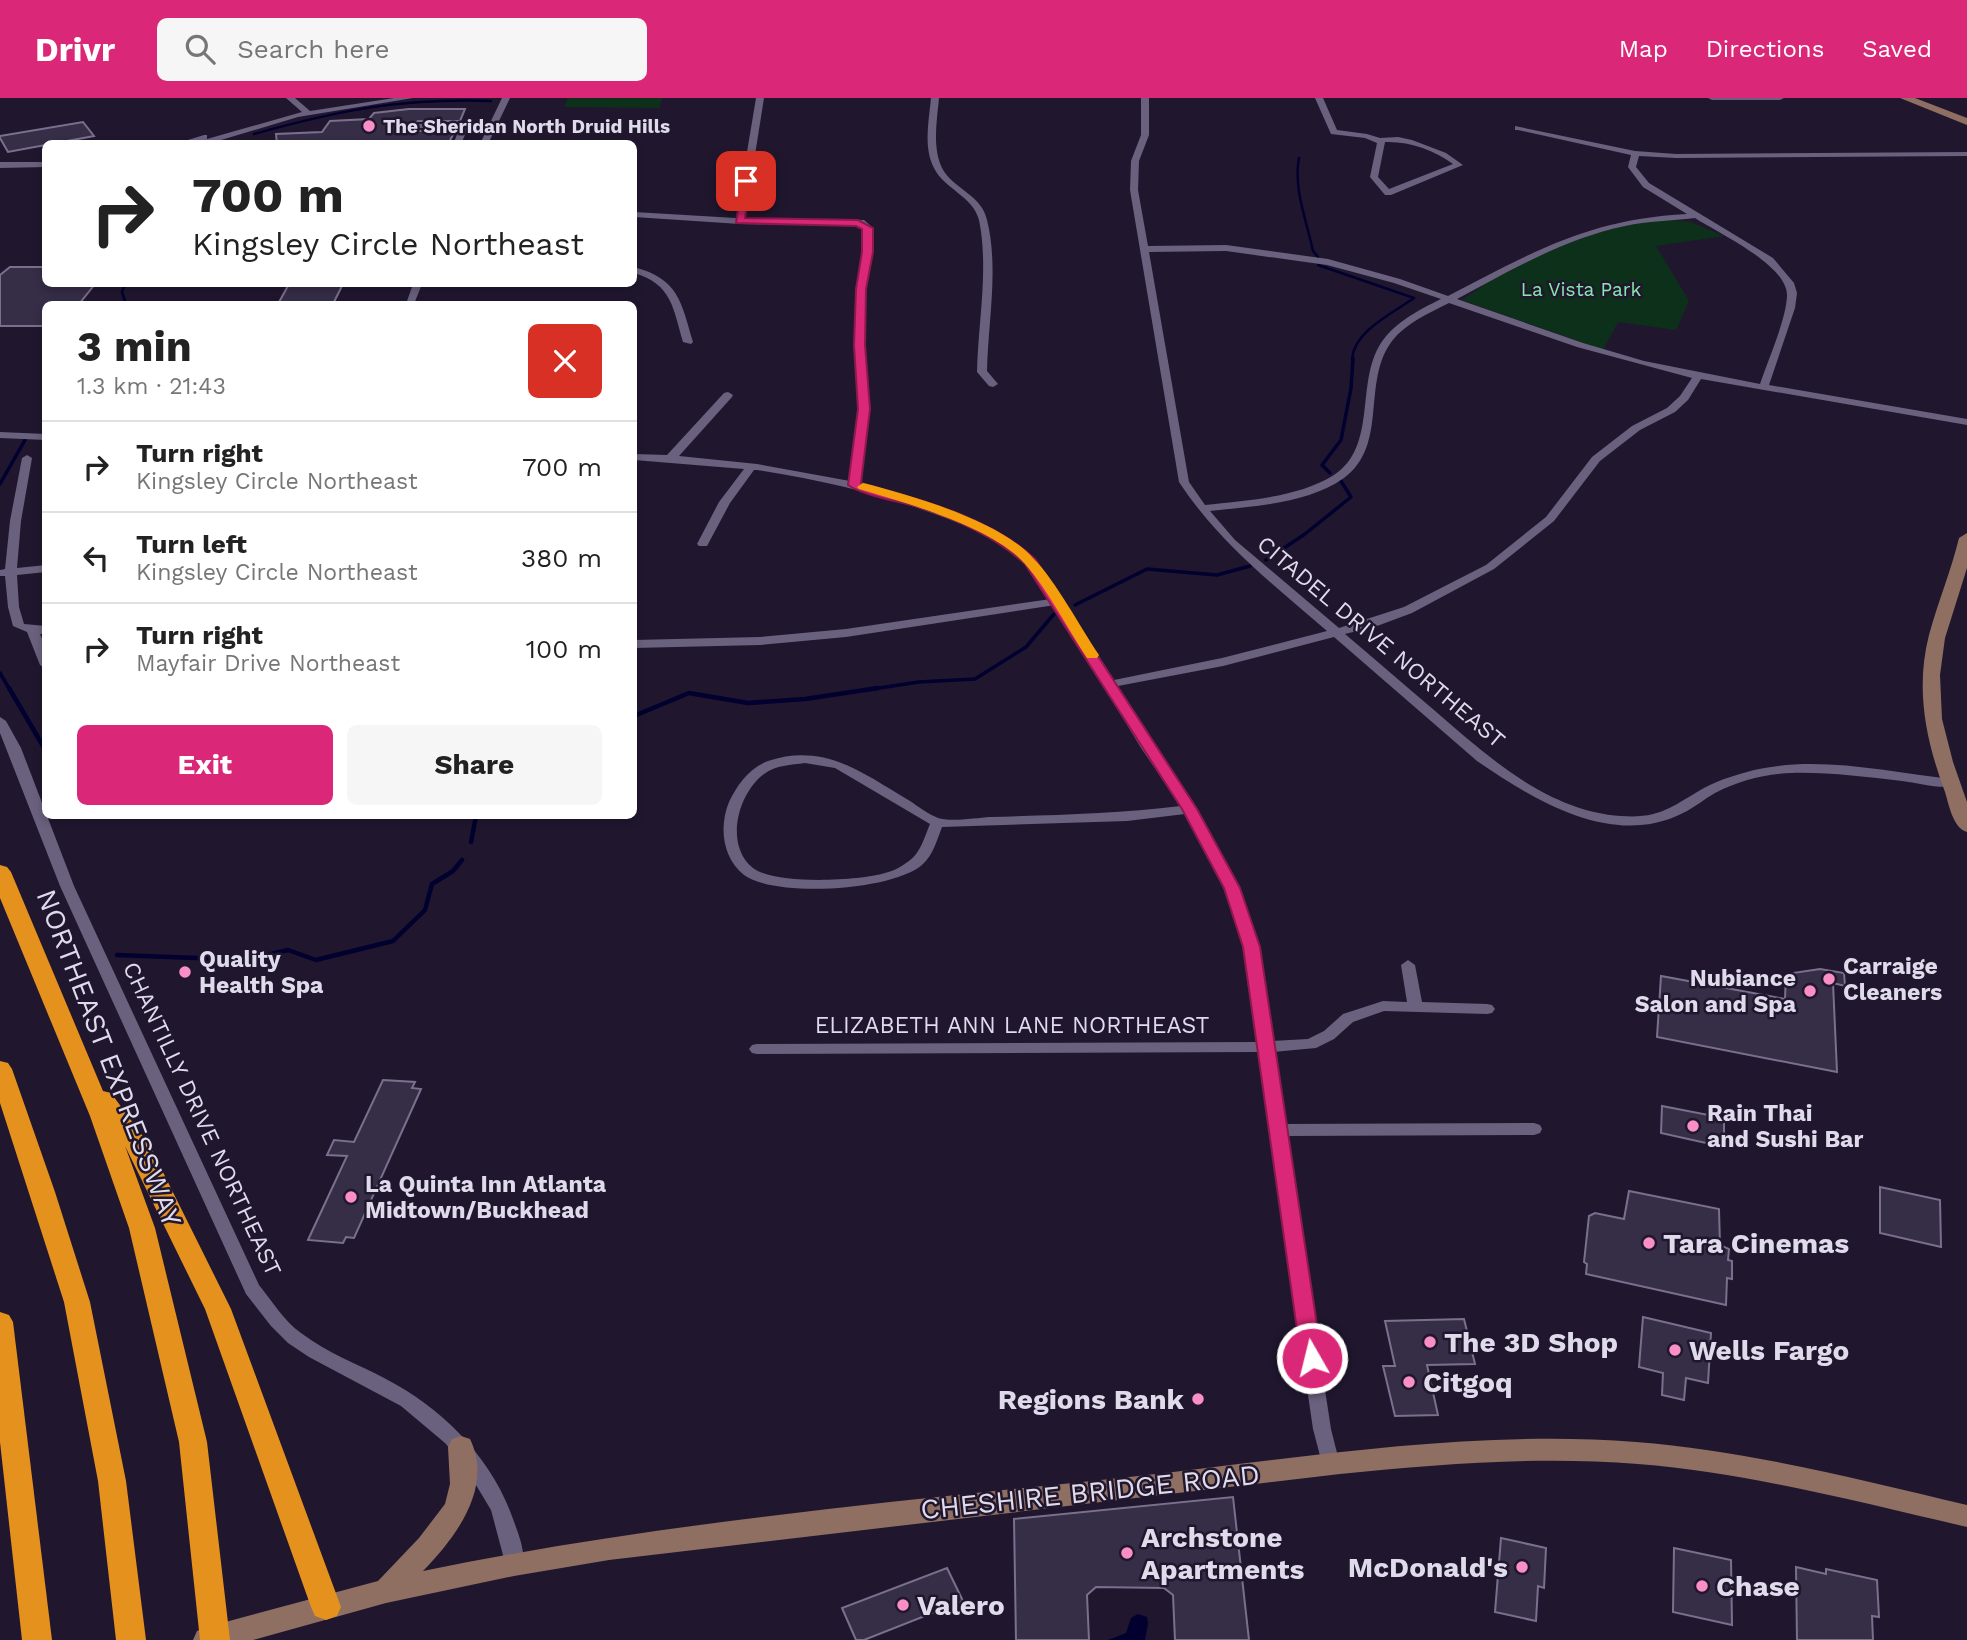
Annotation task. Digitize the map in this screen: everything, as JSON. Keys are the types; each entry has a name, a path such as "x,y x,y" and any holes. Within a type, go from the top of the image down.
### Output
{"highway":[{"name":"NORTHEAST EXPRESSWAY","path":"0,872 85,1075 142,1227 173,1345 193,1442 213,1639"},
{"path":"0,1069 40,1180 77,1302 112,1481 130,1626"},
{"path":"85,1075 138,1146 218,1309 326,1607"},
{"path":"0,1322 37,1640"}],"main road":[{"path":"1905,98 1967,122"},
{"path":"1967,537 1939,634 1932,669 1933,722 1950,783 1967,826"},
{"path":"386,1591 453,1515 465,1476 461,1447"},
{"name":"CHESHIRE BRIDGE ROAD","path":"213,1639 386,1591 514,1564 708,1535 1331,1465 1493,1450 1565,1449 1637,1453 1754,1469 1967,1516"}],"street":[{"path":"290,98 305,111 409,98"},
{"path":"196,140 305,111 372,98"},
{"path":"486,140 506,98"},
{"path":"740,221 760,98"},
{"path":"935,98 933,153 938,168 980,209 983,221 986,264 982,372 993,384"},
{"name":"CITADEL DRIVE NORTHEAST","path":"1144,98 1145,135 1135,161 1134,190 1184,482 1202,509 1231,542 1335,632 1500,771 1565,807 1593,816 1632,821 1660,816 1674,812 1727,784 1770,771 1814,770 1950,783"},
{"path":"1319,98 1334,132 1367,136 1379,141 1384,139 1414,143 1449,156 1459,165 1388,193 1374,177 1381,142 1379,141"},
{"path":"1712,98 1780,98"},
{"path":"418,125 493,125"},
{"path":"459,140 466,125"},
{"path":"1518,128 1635,153 1697,157 1967,154"},
{"path":"206,140 217,135 229,140"},
{"path":"1635,153 1632,167 1639,179 1693,216 1770,260 1789,283 1792,293 1790,307 1764,386"},
{"path":"0,165 42,164"},
{"path":"0,170 42,170"},
{"path":"637,215 740,221 858,223 867,228 867,252 861,289 860,345 864,409 855,485"},
{"path":"1202,509 1299,493 1334,478 1350,467 1364,445 1375,367 1386,343 1406,325 1447,300 1540,251 1584,232 1644,218 1693,216"},
{"path":"1145,249 1226,248 1328,262 1397,281 1580,345 1698,376 1967,422"},
{"path":"637,271 661,279 671,288 688,342"},
{"path":"1111,684 1223,662 1408,610 1490,567 1550,519 1596,459 1609,447 1636,428 1671,410 1684,398 1698,376"},
{"path":"671,458 728,395"},
{"path":"0,435 42,437"},
{"path":"637,457 671,458 819,476 923,505 974,526 1016,548 1030,561 1058,601 1111,684 1149,751 1190,809 1232,888 1247,929 1322,1429 1331,1465"},
{"path":"27,458 3,573 12,614 19,626 39,630"},
{"path":"704,544 725,502 751,467"},
{"path":"3,573 42,568"},
{"path":"637,644 760,641 846,633 1058,601"},
{"name":"CHANTILLY DRIVE NORTHEAST","path":"0,721 14,748 66,886 252,1289 291,1336 321,1355 411,1402 442,1426 461,1447 504,1516 512,1539 514,1564"},
{"path":"937,823 920,860 896,874 866,881 781,883 766,880 751,873 738,862 731,849 730,826 736,799 746,781 761,769 779,762 805,759 839,765 937,823 1127,817 1190,809"},
{"path":"1408,965 1415,1007"},
{"name":"ELIZABETH ANN LANE NORTHEAST","path":"757,1049 1266,1047 1311,1044 1329,1035 1348,1018 1383,1006 1487,1009"},
{"path":"1278,1130 1534,1129"}],"green space":[{"path":"568,98 662,98 659,108 564,107"},
{"name":"La Vista Park","path":"1671,220 1691,222 1724,236 1656,246 1689,301 1676,330 1618,322 1603,350 1462,300 1488,282 1564,243 1628,224"}],"shaded area":[{"path":"1138,1614 1147,1617 1145,1640 1108,1640 1126,1633 1131,1618"}],"building":[{"name":"The Sheridan North Druid Hills","path":"409,109 465,109 460,121 418,121 412,125 418,131 455,131 450,140 277,140 276,134 322,132 330,121 369,119 374,113"},
{"path":"83,122 94,136 72,140 42,140 42,146 8,152 0,136"},
{"path":"10,267 42,267 42,287 93,287 81,301 42,301 42,326 0,326 0,275"},
{"path":"287,287 342,287 334,301 280,301"},
{"path":"1820,969 1844,973 1845,986 1833,983 1837,1072 1657,1037 1661,976 1785,999 1786,974"},
{"name":"La Quinta Inn Atlanta Midtown/Buckhead","path":"383,1080 415,1082 412,1088 421,1089 354,1238 346,1237 343,1243 308,1240 347,1156 327,1155 334,1140 354,1142"},
{"name":"Rain Thai and Sushi Bar","path":"1662,1106 1724,1118 1724,1147 1661,1133"},
{"path":"1880,1187 1940,1200 1941,1247 1880,1233"},
{"name":"Tara Cinemas","path":"1629,1191 1719,1209 1720,1245 1729,1249 1728,1260 1732,1261 1732,1279 1727,1278 1726,1305 1586,1274 1587,1264 1584,1262 1589,1216 1595,1213 1624,1219"},
{"name":"Wells Fargo","path":"1643,1317 1711,1333 1708,1383 1686,1378 1684,1400 1662,1395 1663,1373 1639,1367"},
{"name":"The 3D Shop","path":"1464,1319 1475,1364 1427,1365 1438,1415 1395,1416 1383,1366 1395,1366 1385,1321"},
{"name":"Archstone Apartments","path":"1233,1497 1249,1640 1175,1640 1173,1595 1164,1588 1096,1587 1087,1595 1089,1640 1016,1640 1014,1519"},
{"name":"McDonald's","path":"1501,1538 1546,1548 1544,1588 1538,1586 1536,1621 1495,1612"},
{"name":"Chase","path":"1674,1548 1731,1560 1732,1625 1673,1612"},
{"path":"1796,1567 1826,1574 1826,1569 1877,1580 1879,1617 1872,1616 1873,1640 1797,1640"},
{"name":"Valero","path":"947,1568 963,1601 864,1640 856,1640 842,1608"}],"waterway":[{"path":"254,134 371,107 428,102 491,101"},
{"path":"1299,158 1299,193 1313,251 1318,257"},
{"path":"1318,265 1414,298 1367,331 1354,349 1352,359"},
{"path":"124,287 122,292 125,301"},
{"path":"1330,473 1322,465 1341,440 1351,388 1353,358"},
{"path":"0,484 25,440"},
{"path":"1266,560 1305,534 1351,497 1341,481"},
{"path":"1075,605 1147,569 1217,575 1250,566"},
{"path":"866,690 919,682 975,679 1026,647 1054,614"},
{"path":"0,673 10,690"},
{"path":"9,688 42,744"},
{"path":"637,715 689,693 748,703 805,699 878,688"},
{"path":"471,842 475,819"},
{"path":"117,955 222,959 259,957 288,950 316,960 393,941 425,910 432,884 453,871 462,860"}],"slow traffic":[{"path":"863,487 923,505 974,526 1016,548 1030,561 1092,655"}],"place":[{"name":"The Sheridan North Druid Hills","path":"369,126"},
{"name":"Quality Health Spa","path":"185,972"},
{"name":"Carraige Cleaners","path":"1829,979"},
{"name":"Nubiance Salon and Spa","path":"1810,991"},
{"name":"Rain Thai and Sushi Bar","path":"1693,1126"},
{"name":"La Quinta Inn Atlanta Midtown/Buckhead","path":"351,1197"},
{"name":"Tara Cinemas","path":"1649,1243"},
{"name":"The 3D Shop","path":"1430,1342"},
{"name":"Wells Fargo","path":"1675,1350"},
{"name":"Citgoq","path":"1409,1382"},
{"name":"Regions Bank","path":"1198,1399"},
{"name":"Archstone Apartments","path":"1127,1553"},
{"name":"McDonald's","path":"1522,1567"},
{"name":"Chase","path":"1702,1586"},
{"name":"Valero","path":"903,1605"}],"route":[{"path":"746,181 740,221 864,223 867,228 867,252 861,289 860,345 864,409 855,485 923,505 974,526 1016,548 1030,561 1111,684 1149,751 1190,809 1232,888 1252,947 1312,1358"}]}
